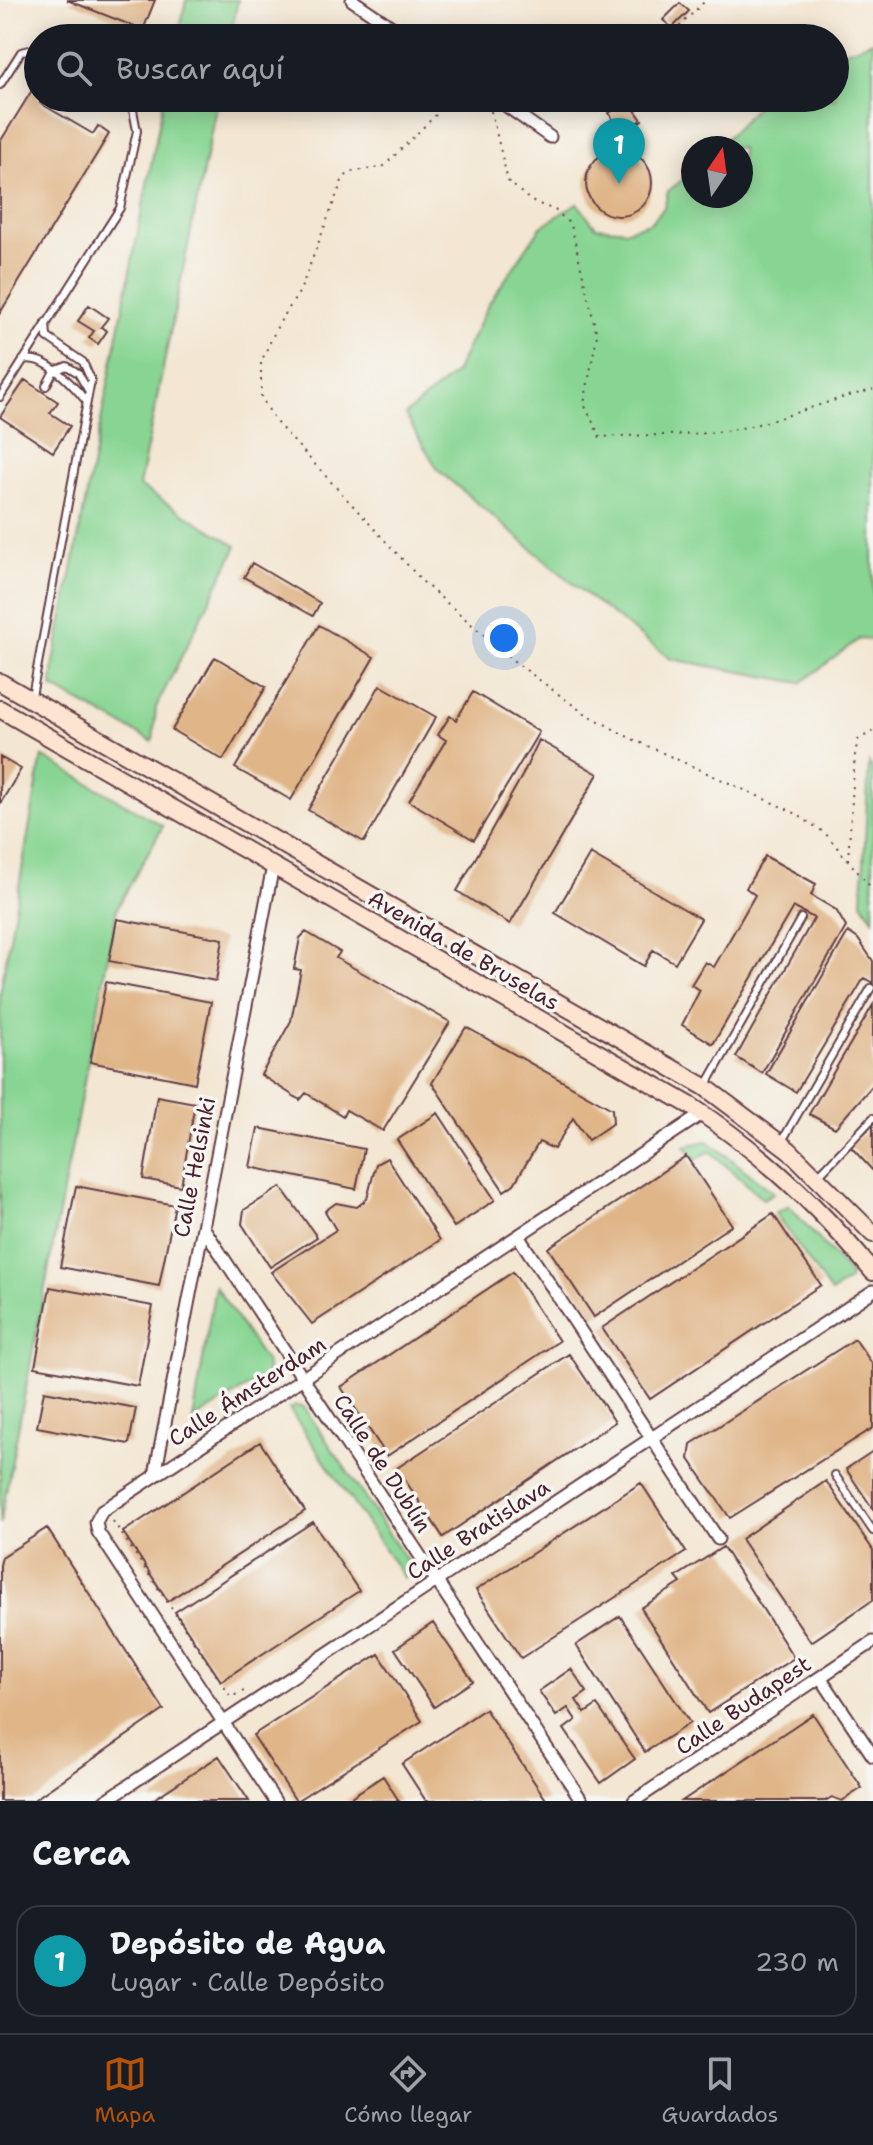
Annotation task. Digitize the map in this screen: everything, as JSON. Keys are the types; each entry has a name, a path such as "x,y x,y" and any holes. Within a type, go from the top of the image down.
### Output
{"main road":[{"name":"Avenida de Bruselas","path":"0,682 711,1091 781,1143 818,1176 873,1234"},
{"path":"22,721 31,700"},
{"name":"Avenida de Bruselas","path":"0,709 702,1114 783,1176 830,1222 873,1272"},
{"path":"273,866 283,845"},
{"path":"702,1114 711,1091"}],"street":[{"path":"352,0 387,24"},
{"path":"515,112 550,137"},
{"name":"Calle Helsinki","path":"155,1475 273,866"},
{"name":"Calle Ámsterdam","path":"275,1801 98,1532 96,1522 102,1511 702,1114"},
{"name":"Calle de Dublín","path":"203,1227 582,1801"},
{"path":"518,1236 718,1539"},
{"name":"Calle Bratislava","path":"105,1801 873,1291"},
{"name":"Calle Budapest","path":"634,1801 873,1642"},
{"path":"821,1678 873,1756"}],"lane":[{"path":"0,85 24,51"},
{"path":"0,397 120,208 137,131 133,112"},
{"path":"31,700 89,391 89,371 47,337 46,322"},
{"path":"22,361 34,359 54,371 75,385 87,402"},
{"path":"46,386 54,371 67,366 78,373 89,391"},
{"path":"711,1091 801,918"},
{"path":"781,1143 871,988"},
{"path":"818,1176 873,1118"},
{"path":"835,1475 873,1531"}],"path":[{"path":"682,24 706,0"},
{"path":"439,112 383,167 349,172 342,181 300,291 278,325 261,362 261,397 276,422 425,584 514,661 581,711 630,738 793,812 825,833 873,890"},
{"path":"491,112 508,181 531,201 555,210 571,225 597,335 584,404 600,437 732,430 776,420 830,399 873,390"},
{"path":"848,860 855,754 858,740 873,731"},
{"path":"115,1517 113,1523 231,1697 244,1691"}],"green space":[{"path":"186,0 238,0 233,24 181,24"},
{"path":"873,41 873,640 859,639 801,683 671,659 589,597 439,471 405,415 455,373 488,305 541,227 577,203 596,227 627,230 650,223 664,208 668,191 681,181 681,208 753,208 753,136 729,136 752,112 849,112 849,50"},
{"path":"161,112 215,112 139,486 237,546 156,707 153,742 52,687 54,662"},
{"path":"42,756 163,826 117,908 0,1524 0,994"},
{"path":"869,763 873,769 873,919 862,902"},
{"path":"708,1141 774,1193 763,1199 710,1151 696,1160 685,1146"},
{"path":"789,1206 850,1274 849,1280 831,1293 775,1213"},
{"path":"215,1286 267,1364 267,1375 193,1420"},
{"path":"304,1407 411,1567 404,1578 289,1409"}],"building":[{"path":"67,0 155,0 145,24 128,24"},
{"path":"680,3 689,11 676,24 668,24 663,20"},
{"path":"24,103 24,112 55,112 93,134 98,126 109,134 0,313 0,142"},
{"path":"636,112 642,120 622,133 609,113"},
{"path":"619,150 632,153 642,160 649,170 652,183 649,196 642,206 632,213 619,216 606,213 596,206 589,196 586,183 589,170 596,160 606,153"},
{"path":"89,305 108,318 101,327 107,331 98,344 89,338 94,331 78,321"},
{"path":"25,380 58,402 50,413 70,426 53,452 0,417"},
{"path":"252,563 320,603 313,616 244,577"},
{"path":"319,625 374,657 291,800 235,768"},
{"path":"215,657 266,687 223,760 172,730"},
{"path":"380,685 436,717 364,842 308,810"},
{"path":"473,692 539,732 474,840 409,801 446,740 438,735 450,716 456,720"},
{"path":"539,740 598,774 510,924 457,891"},
{"path":"0,757 21,769 0,804"},
{"path":"590,854 701,919 675,963 653,950 644,966 555,913"},
{"path":"765,856 816,884 811,895 836,910 846,927 762,1073 736,1057 814,918 793,907 713,1044 682,1025 700,990 691,985 705,962 714,967 755,895 746,888"},
{"path":"117,919 223,939 216,981 109,961"},
{"path":"306,932 340,952 336,958 450,1022 383,1131 346,1110 343,1116 306,1093 300,1100 261,1075 291,1021 301,970 294,969 300,938"},
{"path":"848,932 858,939 873,961 873,983 864,978 796,1092 766,1074"},
{"path":"106,982 211,1002 195,1083 90,1062"},
{"path":"873,1005 873,1085 835,1128 809,1114"},
{"path":"466,1027 612,1109 613,1123 588,1140 573,1118 554,1149 539,1142 514,1184 504,1191 432,1083"},
{"path":"157,1096 195,1103 181,1186 143,1179"},
{"path":"438,1113 495,1200 454,1227 397,1140"},
{"path":"873,1125 873,1171 850,1146"},
{"path":"258,1128 364,1149 356,1189 250,1167"},
{"path":"686,1156 732,1225 594,1317 548,1248"},
{"path":"387,1158 440,1240 312,1324 271,1272 336,1230 325,1211 336,1203 357,1207 367,1199 376,1164"},
{"path":"76,1186 175,1205 159,1286 60,1267"},
{"path":"281,1187 317,1237 270,1267 242,1224 244,1210"},
{"path":"773,1214 821,1285 650,1399 602,1328"},
{"path":"513,1272 559,1341 387,1456 341,1387"},
{"path":"50,1287 153,1306 138,1386 35,1367"},
{"path":"855,1339 873,1365 873,1428 730,1518 689,1459 691,1444"},
{"path":"569,1354 615,1422 443,1537 397,1468"},
{"path":"44,1391 136,1408 129,1444 37,1427"},
{"path":"260,1442 305,1511 168,1601 123,1532"},
{"path":"873,1451 873,1509 846,1469"},
{"path":"826,1481 873,1550 873,1600 811,1642 741,1539"},
{"path":"641,1483 686,1552 521,1658 476,1590"},
{"path":"313,1522 359,1591 221,1681 175,1612"},
{"path":"47,1528 164,1710 32,1801 0,1801 0,1565 2,1557"},
{"path":"723,1547 794,1658 708,1713 641,1608 681,1583 676,1577"},
{"path":"620,1616 690,1723 645,1752 576,1645"},
{"path":"433,1623 473,1681 434,1707 395,1649"},
{"path":"379,1654 422,1721 296,1801 253,1735"},
{"path":"571,1669 587,1692 576,1700 585,1713 597,1705 635,1759 601,1783 564,1729 576,1720 568,1708 556,1716 539,1691"},
{"path":"485,1709 547,1801 426,1801 402,1764"},
{"path":"813,1714 862,1788 842,1801 832,1797 825,1801 682,1801"},
{"path":"219,1756 249,1801 151,1801"},
{"path":"383,1776 399,1801 345,1801"}],"place":[{"name":"Depósito de Agua","path":"619,184"}]}
